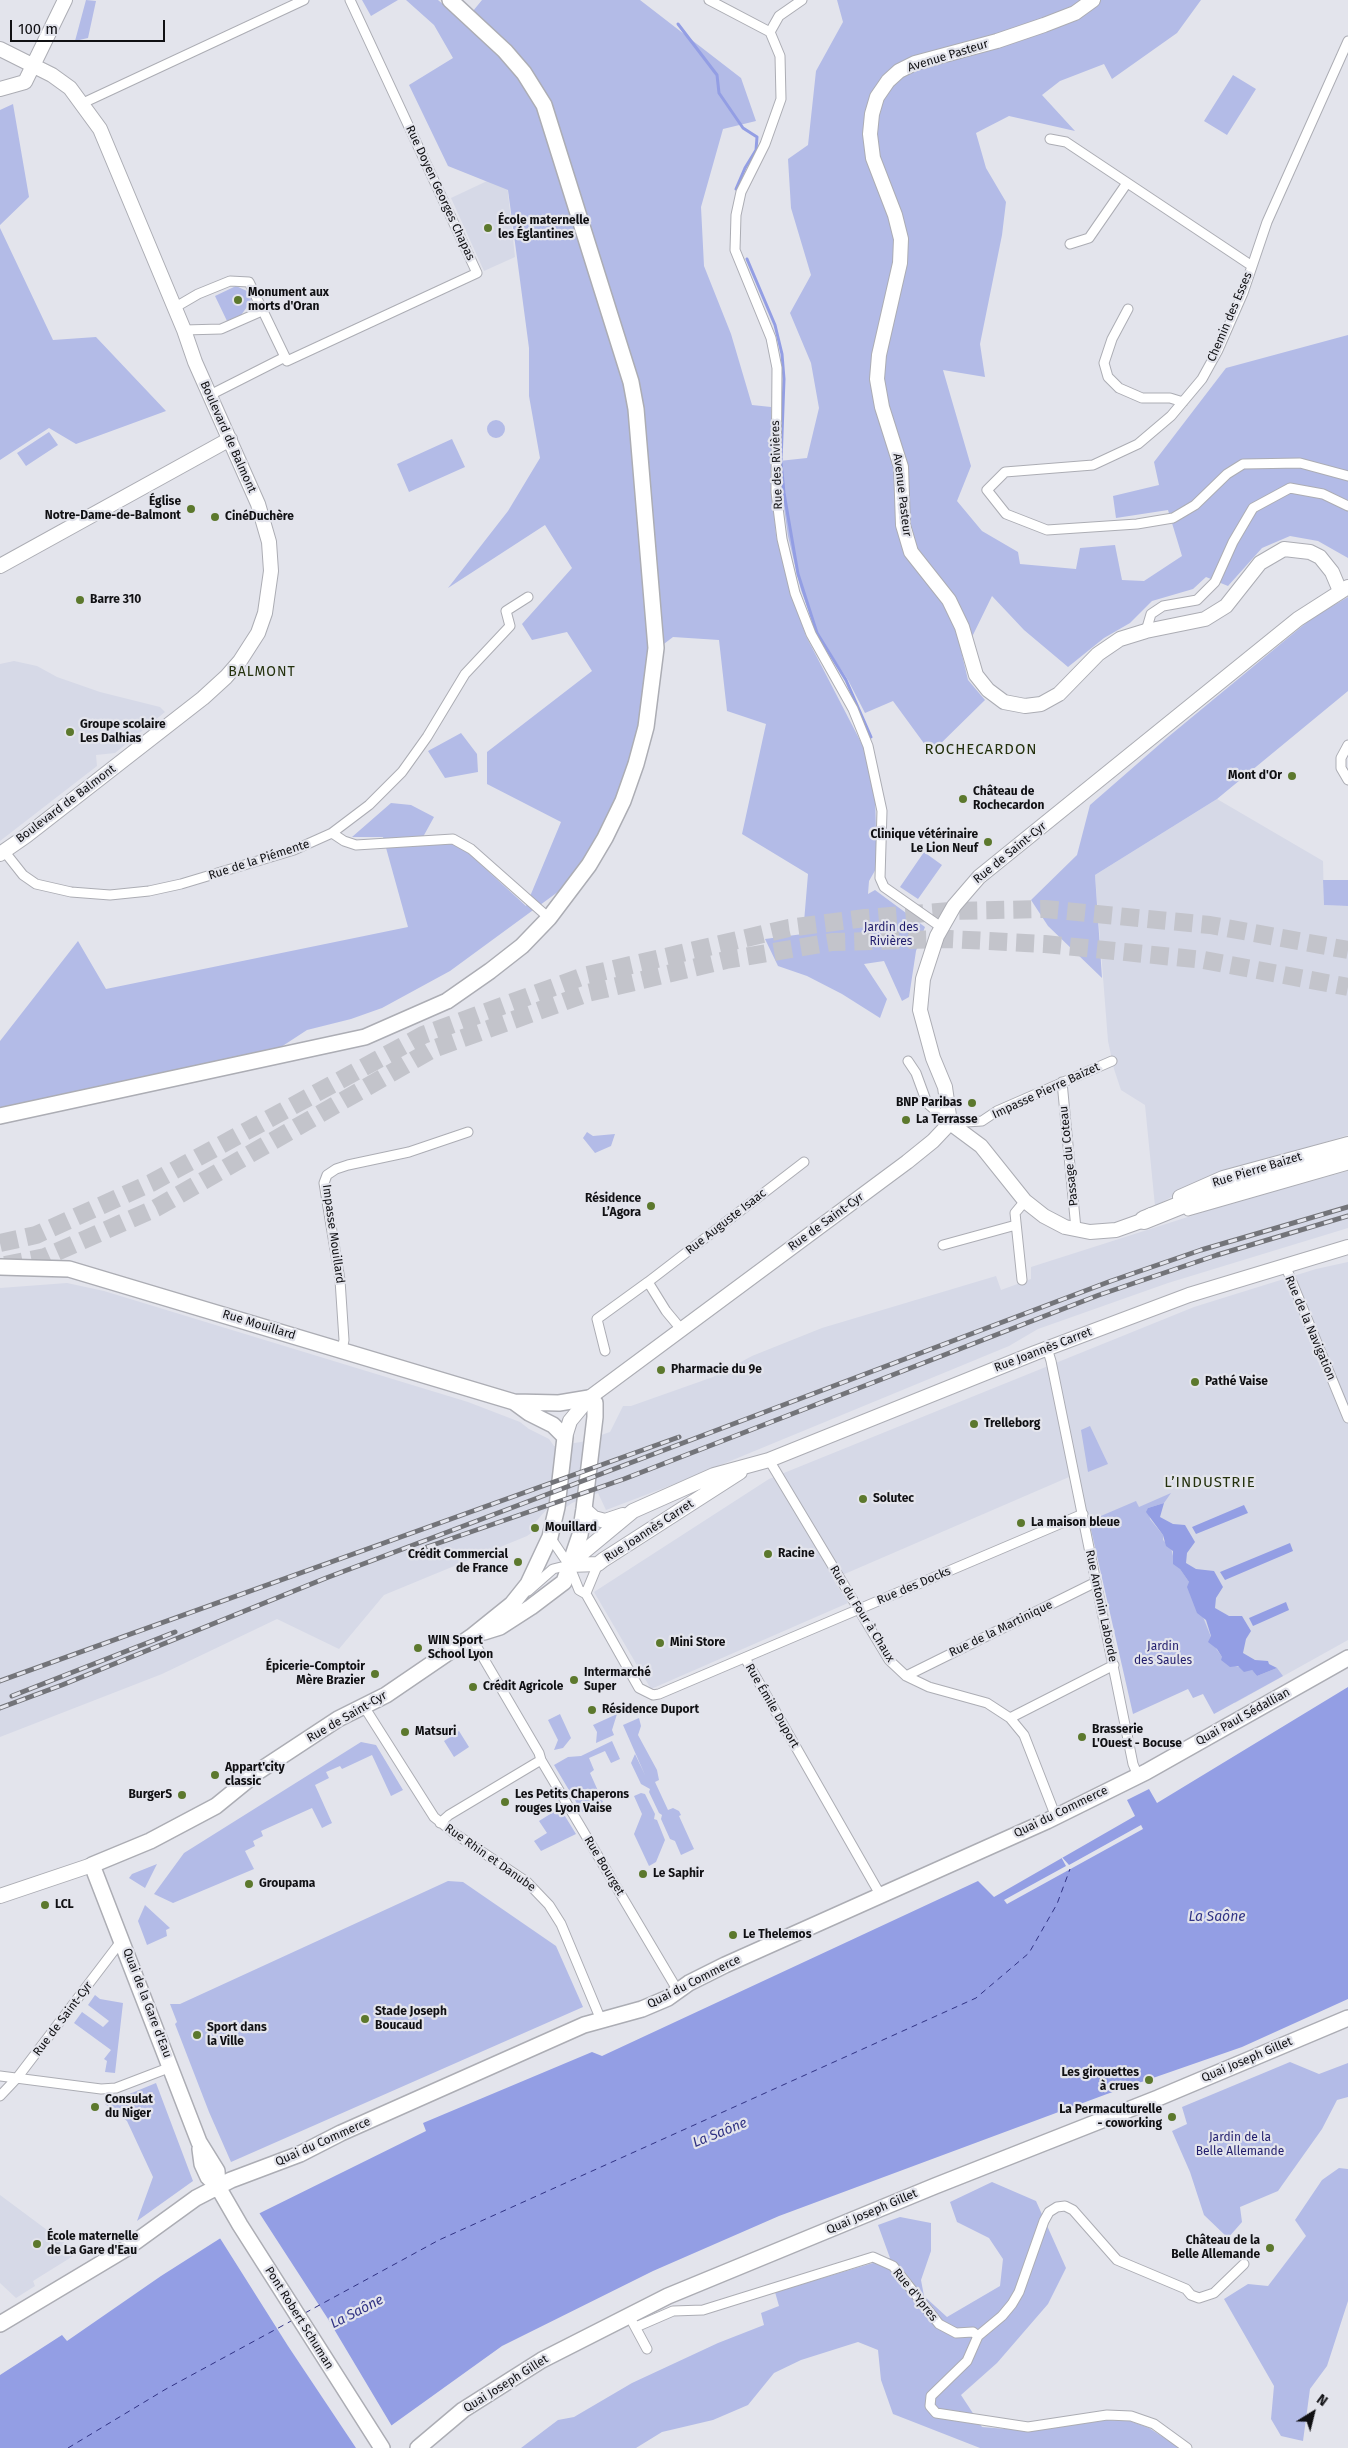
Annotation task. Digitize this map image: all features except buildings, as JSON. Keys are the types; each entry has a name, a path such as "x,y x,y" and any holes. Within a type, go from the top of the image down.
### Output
{"highway":[{"path":"1144,1220 1201,1197 1347,1155"}],"main road":[{"path":"0,1116 365,1037 447,1001 490,972 522,946 549,918 589,865 606,838 623,801 646,727 656,648 636,409 631,382 544,106 524,73 505,51 450,0"},
{"name":"Rue Mouillard","path":"0,1267 70,1269 342,1350 514,1402 556,1427 565,1437"},
{"name":"Rue Mouillard","path":"514,1402 559,1404 589,1398"},
{"name":"Rue de Saint-Cyr","path":"471,1637 500,1626 531,1607 564,1582 580,1535 584,1509 595,1412 595,1404 589,1398"},
{"name":"Rue de Saint-Cyr","path":"92,1864 116,1856 194,1820 235,1793 260,1771 363,1705 386,1695 471,1637 512,1604 528,1584 550,1537 557,1507 565,1437"},
{"name":"Quai Paul Sédallian","path":"1138,1776 1348,1658"},
{"name":"Quai du Commerce","path":"0,2324 127,2248 196,2198 231,2180 300,2154 341,2133 575,2028 642,2009 725,1966 1056,1817 1138,1776"},
{"name":"Quai de la Gare d'Eau","path":"92,1864 199,2142 204,2169 208,2177 218,2187"},
{"name":"Quai Joseph Gillet","path":"418,2448 463,2410 542,2360 632,2322 678,2292 935,2186 1158,2098 1348,2018"},
{"name":"Pont Robert Schuman","path":"218,2187 240,2225 382,2448"}],"street":[{"path":"0,89 24,82 34,65 64,0"},
{"path":"82,103 304,0"},
{"name":"Rue Doyen Georges Chapas","path":"210,395 285,357 287,361 477,273 350,0"},
{"path":"709,0 770,32 779,16 802,0"},
{"name":"Avenue Pasteur","path":"1093,0 1074,13 1044,25 998,41 915,63 894,76 877,96 872,114 870,134 873,158 895,215 901,239 900,263 879,355 877,380 882,407 901,467 904,525 911,552 949,600 962,627 976,675 988,690 1004,702 1025,706 1041,704 1059,694 1098,654 1120,639 1146,631 1205,619 1226,606 1260,563 1284,549 1310,552 1320,557 1344,589"},
{"name":"Rue des Rivières","path":"770,32 780,56 781,99 766,144 741,192 736,215 735,250 771,338 777,368 776,492 782,539 795,593 811,634 853,709 868,746 882,811 880,878 884,887 941,927"},
{"name":"Chemin des Esses","path":"1348,41 1267,222 1252,266 1218,350 1202,379 1171,416 1138,444 1093,465 1005,472 987,490 1006,514 1047,530 1137,524 1173,518 1195,505 1227,474 1243,464 1300,463 1348,476"},
{"name":"Boulevard de Balmont","path":"0,49 34,65 70,88 100,129 184,330 195,362 258,504 269,542 271,571 265,613 258,633 235,667 203,698 34,830 2,852"},
{"path":"1050,139 1066,142 1252,266"},
{"path":"1070,244 1089,238 1126,183"},
{"path":"174,308 198,294 230,281 249,282 285,357"},
{"path":"1128,309 1112,339 1104,362 1108,377 1119,388 1142,398 1170,398 1183,402"},
{"path":"184,330 221,329 262,311"},
{"path":"0,566 230,439"},
{"path":"1146,631 1151,614 1163,606 1197,600 1215,582 1233,542 1253,508 1290,488 1323,494 1348,506"},
{"name":"Rue de Saint-Cyr","path":"565,1437 570,1421 589,1398 914,1156 950,1123 945,1087 933,1058 920,1010 923,979 941,927 968,887 1298,619 1344,589"},
{"name":"Rue de la Piémente","path":"2,852 23,875 36,884 71,892 110,894 149,891 181,884 294,850 332,833 369,805 402,772 427,737 466,674 510,626 506,612 528,597"},
{"path":"1348,745 1341,763 1344,777 1348,780"},
{"path":"332,833 344,842 356,845 453,839 471,850 549,918"},
{"path":"908,1061 916,1073 927,1102 950,1123 982,1146 1025,1201 1044,1216 1064,1227 1090,1232 1116,1230 1144,1220"},
{"name":"Impasse Pierre Baizet","path":"950,1123 982,1121 997,1111 1112,1061"},
{"name":"Passage du Coteau","path":"1062,1082 1076,1229"},
{"name":"Impasse Mouillard","path":"342,1350 344,1340 340,1280 324,1183 327,1175 336,1169 348,1165 409,1152 468,1132"},
{"name":"Rue Auguste Isaac","path":"606,1351 597,1319 804,1162"},
{"path":"1022,1280 1015,1213 1025,1201"},
{"path":"943,1245 1016,1225"},
{"name":"Rue Joannès Carret","path":"569,1565 633,1511 714,1475 769,1460 1046,1348 1189,1295 1348,1247"},
{"name":"Rue de la Navigation","path":"1285,1265 1348,1418"},
{"path":"648,1282 666,1311 681,1329"},
{"name":"Rue Antonin Laborde","path":"1046,1348 1051,1361 1138,1776"},
{"name":"Rue du Four à Chaux","path":"769,1460 889,1660 906,1676 929,1687 987,1703 1010,1718 1024,1735 1056,1817"},
{"name":"Rue Joannès Carret","path":"569,1565 598,1564 744,1468"},
{"path":"661,1497 673,1516"},
{"path":"584,1509 594,1518 605,1521 633,1511"},
{"name":"Rue des Docks","path":"745,1658 1082,1514"},
{"path":"550,1537 569,1565"},
{"path":"586,1593 598,1564"},
{"name":"Rue de Saint-Cyr","path":"512,1604 553,1569 569,1565"},
{"name":"Rue Émile Duport","path":"569,1565 579,1590 586,1593 640,1688 648,1693 659,1694 745,1658 882,1896"},
{"name":"Rue de la Martinique","path":"906,1676 1096,1582"},
{"name":"Rue Bourget","path":"471,1637 541,1760 678,1991"},
{"path":"1010,1718 1114,1665"},
{"name":"Rue Rhin et Danube","path":"363,1705 434,1817 527,1882 549,1905 561,1924 601,2020"},
{"path":"440,1822 541,1760"},
{"path":"0,1896 92,1864"},
{"name":"Rue de Saint-Cyr","path":"0,2096 18,2078 122,1940"},
{"path":"0,2076 101,2089 116,2088 171,2066"},
{"path":"1187,2448 1154,2424 1131,2416 1107,2416 1028,2427 936,2413 930,2406 930,2396 967,2361 978,2336 1002,2316 1012,2304 1019,2292 1044,2221 1049,2212 1057,2207 1065,2206 1073,2210 1117,2260 1186,2289 1191,2295 1199,2298 1214,2293 1244,2264"},
{"name":"Rue d'Ypres","path":"632,2322 673,2311 703,2310 873,2257 893,2266 939,2324 956,2333 973,2332 978,2336"},
{"path":"632,2322 647,2349"}],"shaded area":[{"name":"École maternelle les Églantines","path":"502,174 507,184 515,257 484,271 451,198"},
{"name":"Groupe scolaire Les Dalhias","path":"14,661 37,666 57,677 100,692 160,707 165,712 115,753 96,755 97,766 0,841 0,664"},
{"path":"1217,799 1323,861 1324,905 1348,906 1348,1135 1205,1179 1155,1206 1145,1105 1121,1090 1108,1041 1095,875"},
{"path":"1348,1171 1348,1228 1168,1283 1038,1329 1009,1346 677,1483 606,1510 598,1493 572,1503 565,1508 548,1508 531,1527 534,1531 527,1536 384,1595 339,1649 277,1619 162,1674 0,1737 0,1288 67,1283 104,1291 468,1402 520,1422 549,1439 554,1446 581,1442 610,1432 623,1406 631,1406 713,1377 752,1356 822,1328 996,1276 1001,1290 1031,1279 1031,1267 1238,1201"},
{"path":"1348,1262 1348,1640 1235,1703 1136,1502 1089,1521 1076,1474 833,1579 848,1603 651,1689 594,1592 769,1479 1194,1307 1316,1269"},
{"name":"École maternelle de La Gare d'Eau","path":"0,2195 78,2253 33,2281 35,2286 16,2298 0,2283"}],"green space":[{"path":"86,0 96,1 88,38 75,41"},
{"path":"362,0 398,0 371,16"},
{"name":"Jardin des Rivières","path":"406,0 438,0 464,22 482,0 640,0 741,78 756,121 723,129 701,207 704,266 731,334 752,405 771,407 772,492 776,535 791,592 806,636 864,748 875,796 877,867 869,881 868,894 875,890 925,927 916,951 909,997 902,1001 884,961 864,964 887,999 880,1018 842,994 807,976 778,966 765,939 803,934 808,874 742,834 766,724 727,711 719,640 673,637 652,653 649,696 621,793 601,838 566,886 450,971 382,1008 351,1019 307,1030 281,1047 0,1109 0,1041 78,941 106,989 408,927 383,837 352,837 391,803 411,805 434,817 423,837 416,837 453,839 526,906 561,822 487,784 487,752 592,671 567,632 532,640 522,624 572,568 545,525 448,588 508,511 540,458 529,396 529,348 508,190 448,166 409,85 453,58 434,25"},
{"path":"837,0 1201,0 1177,33 1112,79 1104,64 1060,81 1042,95 1075,131 1009,116 976,133 986,168 1006,202 1002,235 980,344 985,377 943,370 971,466 957,501 982,531 1018,552 1020,564 1076,569 1080,548 1115,545 1122,580 1144,581 1182,556 1168,510 1116,518 1113,496 1159,485 1154,462 1226,368 1348,335 1348,558 1318,541 1290,536 1262,548 1228,586 1206,577 1193,589 1152,601 1130,623 1104,638 1068,667 1024,630 992,596 972,637 959,642 968,680 985,700 931,753 893,701 865,713 848,680 817,633 801,590 788,536 782,493 779,461 807,458 819,408 811,363 790,313 811,275 791,208 788,159 808,145 816,71 843,22"},
{"path":"1233,75 1256,89 1227,135 1204,121"},
{"path":"13,104 29,197 0,225 0,110"},
{"path":"0,228 53,340 96,337 166,411 76,444 49,428 0,460"},
{"path":"236,286 247,291 251,299 250,303 241,315 227,321 215,296"},
{"path":"492,420 500,420 505,425 503,436 492,438 487,433 487,425"},
{"path":"49,432 58,445 26,466 17,453"},
{"path":"452,439 465,467 409,492 397,464"},
{"path":"1348,597 1348,691 1217,799 1095,875 1102,978 1048,926 1031,900 1077,855 1090,805 1168,737 1312,618"},
{"path":"461,733 477,754 478,772 445,778 428,751"},
{"path":"924,852 942,865 918,899 900,887"},
{"path":"1323,880 1348,880 1348,906 1324,905"},
{"path":"587,1132 593,1136 615,1134 611,1146 595,1153 583,1138"},
{"path":"1090,1426 1108,1464 1088,1472 1081,1430"},
{"name":"Jardin des Saules","path":"1171,1493 1164,1503 1148,1508 1150,1519 1163,1535 1163,1540 1171,1548 1174,1560 1189,1582 1215,1647 1222,1657 1235,1666 1252,1670 1257,1676 1277,1668 1283,1676 1214,1714 1203,1694 1193,1698 1188,1689 1133,1714 1089,1521 1136,1501 1139,1507"},
{"path":"560,1714 571,1738 563,1748 554,1750 558,1740 548,1720"},
{"path":"617,1714 612,1730 614,1735 596,1743 597,1732 593,1725"},
{"path":"639,1718 641,1726 638,1735 657,1770 659,1780 655,1782 668,1810 673,1808 679,1811 681,1815 679,1816 694,1849 681,1855 675,1841 670,1839 661,1819 662,1815 659,1813 649,1792 650,1789 641,1784 631,1763 635,1754 645,1775 623,1725"},
{"path":"459,1731 469,1747 454,1757 444,1741"},
{"path":"612,1741 620,1759 611,1763 605,1751 589,1758 594,1770 590,1773 603,1802 582,1812 554,1765 568,1757 581,1756"},
{"path":"361,1742 376,1745 403,1790 391,1796 372,1755 342,1769 340,1766 326,1772 329,1778 315,1785 332,1823 322,1828 312,1808 261,1831 263,1836 253,1841 255,1846 245,1851 254,1869 173,1903 154,1894 184,1853"},
{"path":"641,1793 645,1794 655,1814 654,1819 657,1820 665,1840 656,1862 649,1866 634,1834 642,1814 634,1796"},
{"path":"560,1808 576,1834 541,1851 534,1841 547,1833 539,1821"},
{"path":"157,1864 145,1888 129,1878 132,1874"},
{"name":"Stade Joseph Boucaud","path":"448,1881 463,1882 556,1946 583,2007 231,2162 209,2112 175,2024 177,2022 170,2004 180,2004"},
{"path":"145,1905 170,1928 166,1930 167,1936 147,1945 138,1921"},
{"path":"95,1995 100,1999 123,2003 115,2073 105,2072 107,2061 104,2059 111,2050 74,2023 82,2012 103,2027 109,2021 88,2005"},
{"name":"Jardin de la Belle Allemande","path":"1290,2062 1319,2074 1348,2063 1348,2097 1337,2100 1322,2129 1278,2191 1240,2207 1242,2222 1228,2238 1204,2215 1190,2172 1172,2131 1187,2124 1182,2107"},
{"path":"156,2083 193,2181 137,2221 153,2177 127,2121 105,2104"},
{"path":"1339,2168 1348,2169 1348,2301 1327,2366 1310,2389 1303,2441 1281,2436 1271,2419 1274,2386 1224,2299 1248,2284 1268,2286 1306,2236 1295,2220 1322,2180"},
{"path":"992,2182 1036,2201 1066,2268 1048,2304 997,2363 961,2395 982,2427 1031,2431 1107,2420 1130,2421 1149,2428 1180,2448 980,2448 893,2414 881,2380 878,2350 858,2342 801,2360 774,2373 748,2405 713,2420 662,2432 636,2448 521,2448 558,2420 574,2417 632,2383 718,2343 764,2325 761,2313 779,2306 775,2292 890,2258 878,2225 900,2217 931,2223 931,2251 921,2280 924,2296 947,2317 1000,2286 1003,2259 989,2238 957,2222 950,2202"}],"water":[{"path":"1164,1503 1160,1517 1173,1524 1185,1525 1195,1542 1187,1553 1186,1563 1196,1569 1214,1571 1223,1587 1216,1598 1215,1608 1229,1616 1242,1616 1251,1631 1246,1639 1243,1653 1255,1660 1268,1661 1269,1664 1277,1668 1257,1676 1252,1670 1244,1672 1238,1666 1230,1667 1221,1660 1222,1657 1217,1649 1208,1642 1211,1636 1206,1620 1197,1613 1187,1587 1189,1582 1180,1569 1173,1564 1173,1551 1166,1546 1163,1535 1146,1512 1148,1508"},
{"path":"1244,1505 1248,1513 1196,1534 1192,1527"},
{"path":"1290,1543 1293,1551 1225,1580 1220,1572"},
{"path":"1286,1602 1289,1610 1253,1626 1249,1618"},
{"name":"La Saône","path":"1348,1687 1348,1999 1242,2047 1107,2094 779,2216 653,2271 502,2346 360,2448 0,2448 0,2375 62,2335 67,2341 161,2276 260,2213 426,2131 423,2123 592,2052 602,2056 978,1881 994,1897 1135,1816 1127,1800 1149,1789 1157,1803"}],"pier":[{"path":"1141,1825 1143,1829 1007,1904 1004,1900 1066,1866 1060,1855 1069,1865"},
{"path":"258,2211 328,2319 393,2428 364,2448 356,2448 288,2346 218,2235"}],"waterway":[{"path":"678,24 717,75 719,93 743,128 757,137 756,150 745,168 736,189"},
{"path":"747,259 775,325 782,354 784,379 781,462 784,493 798,574 817,633 846,680 871,737"}],"ferry route":[{"path":"305,2313 439,2240 976,1998 1029,1953 1057,1904 1070,1869"},
{"path":"68,2448 166,2389 293,2320"}],"tunnel":[{"path":"0,1243 36,1235 151,1183 423,1035 584,976 789,928 865,918 950,911 1045,909 1210,925 1348,950"},
{"path":"5,1265 45,1257 156,1208 433,1049 588,993 726,960 832,942 950,939 1045,944 1204,960 1348,987"}],"railway":[{"path":"0,1708 62,1685 326,1578 1111,1281 1201,1250 1348,1207"},
{"path":"427,1547 624,1479 1099,1295 1217,1255 1348,1216"},
{"path":"0,1681 679,1437"},
{"path":"12,1696 175,1632"}],"place":[{"name":"École maternelle les Églantines","path":"488,228"},
{"name":"Monument aux morts d'Oran","path":"238,300"},
{"name":"Église Notre-Dame-de-Balmont","path":"191,509"},
{"name":"CinéDuchère","path":"215,517"},
{"name":"Barre 310","path":"80,600"},
{"name":"Groupe scolaire Les Dalhias","path":"70,732"},
{"name":"Mont d'Or","path":"1292,776"},
{"name":"Château de Rochecardon","path":"963,799"},
{"name":"Clinique vétérinaire Le Lion Neuf","path":"988,842"},
{"name":"BNP Paribas","path":"972,1103"},
{"name":"La Terrasse","path":"906,1120"},
{"name":"Résidence L’Agora","path":"651,1206"},
{"name":"Pharmacie du 9e","path":"661,1370"},
{"name":"Pathé Vaise","path":"1195,1382"},
{"name":"Trelleborg","path":"974,1424"},
{"name":"Solutec","path":"863,1499"},
{"name":"La maison bleue","path":"1021,1523"},
{"name":"Mouillard","path":"535,1528"},
{"name":"Racine","path":"768,1554"},
{"name":"Crédit Commercial de France","path":"518,1562"},
{"name":"Mini Store","path":"660,1643"},
{"name":"WIN Sport School Lyon","path":"418,1648"},
{"name":"Épicerie-Comptoir Mère Brazier","path":"375,1674"},
{"name":"Intermarché Super","path":"574,1680"},
{"name":"Crédit Agricole","path":"473,1687"},
{"name":"Résidence Duport","path":"592,1710"},
{"name":"Matsuri","path":"405,1732"},
{"name":"Brasserie L'Ouest - Bocuse","path":"1082,1737"},
{"name":"Appart'city classic","path":"215,1775"},
{"name":"BurgerS","path":"182,1795"},
{"name":"Les Petits Chaperons rouges Lyon Vaise","path":"505,1802"},
{"name":"Le Saphir","path":"643,1874"},
{"name":"Groupama","path":"249,1884"},
{"name":"LCL","path":"45,1905"},
{"name":"Le Thelemos","path":"733,1935"},
{"name":"Stade Joseph Boucaud","path":"365,2019"},
{"name":"Sport dans la Ville","path":"197,2035"},
{"name":"Les girouettes à crues","path":"1149,2080"},
{"name":"Consulat du Niger","path":"95,2107"},
{"name":"La Permaculturelle - coworking","path":"1172,2117"},
{"name":"École maternelle de La Gare d'Eau","path":"37,2244"},
{"name":"Château de la Belle Allemande","path":"1270,2248"}],"district":[{"name":"BALMONT","path":"262,672"},
{"name":"ROCHECARDON","path":"981,750"},
{"name":"L’INDUSTRIE","path":"1210,1483"}]}
